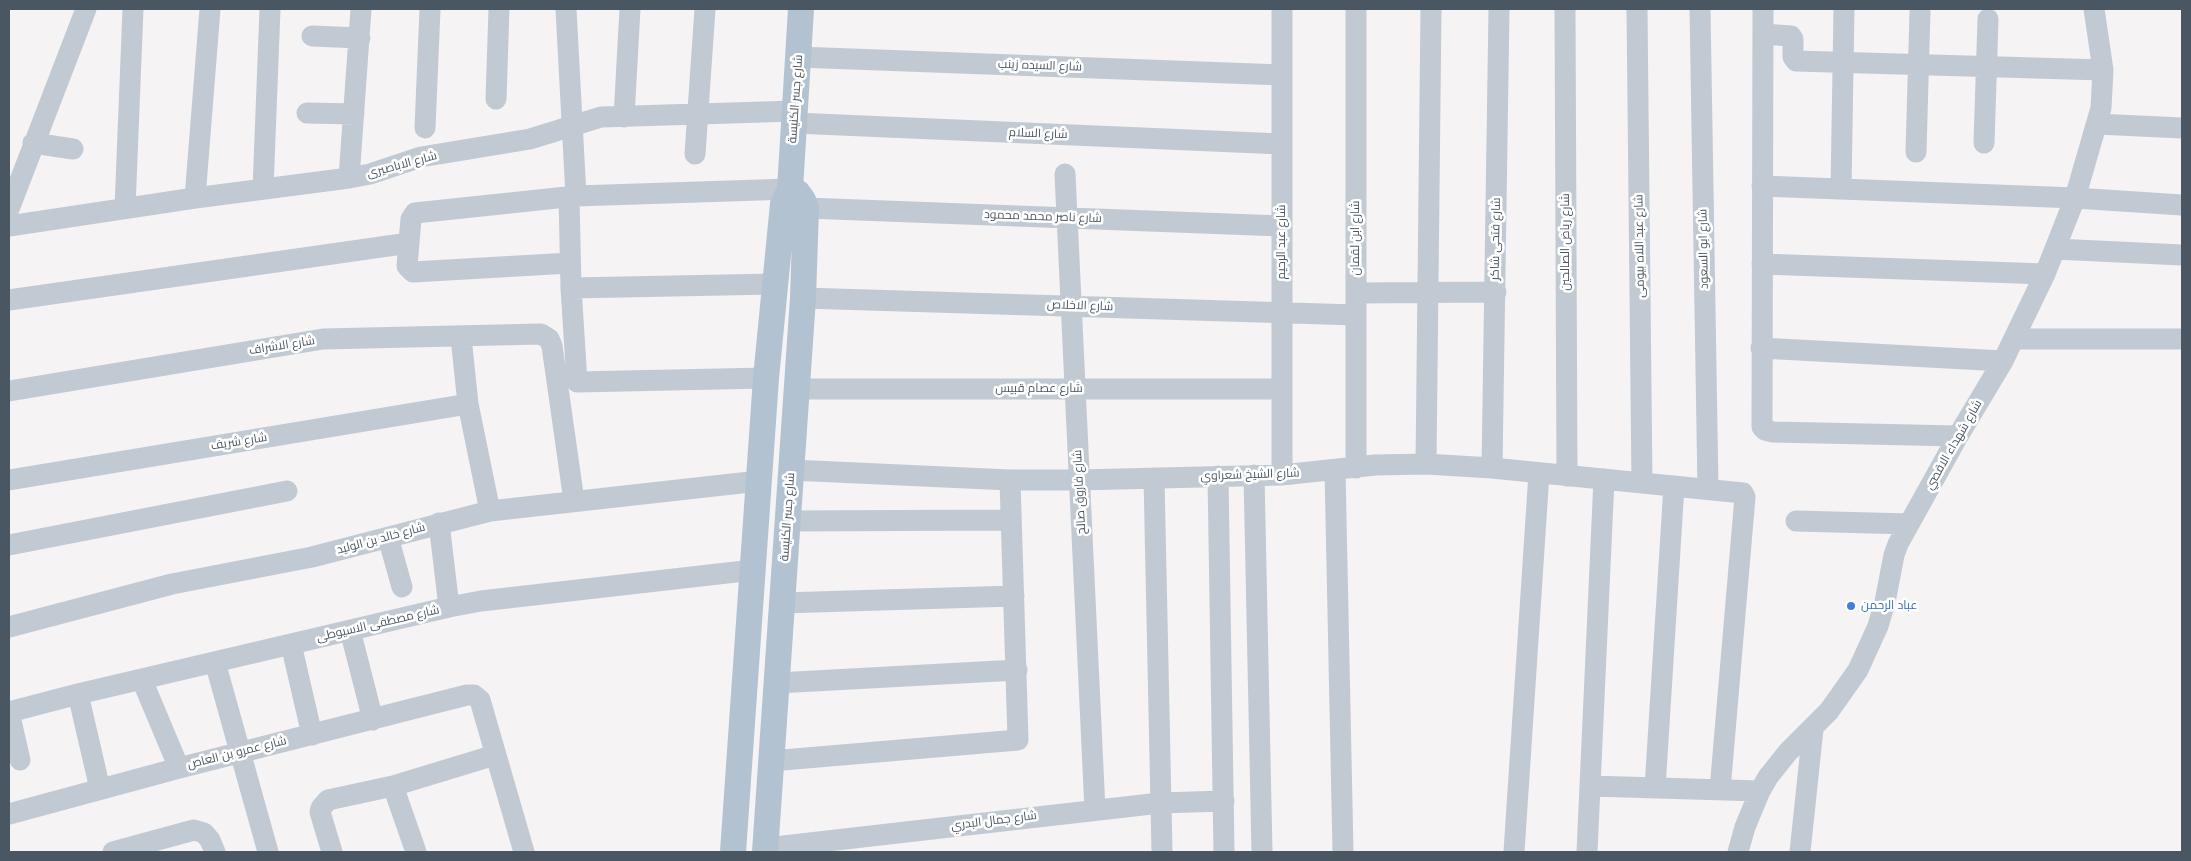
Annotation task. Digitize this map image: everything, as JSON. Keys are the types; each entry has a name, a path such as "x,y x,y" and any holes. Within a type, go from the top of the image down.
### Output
{"main road":[{"name":"شارع جسر الكنيسة","path":"765,850 803,298 795,118 801,9"},
{"name":"شارع جسر الكنيسة","path":"733,852 766,378 775,284 783,204 798,198"}],"street":[{"path":"9,209 86,9"},
{"path":"125,208 133,9"},
{"path":"195,198 210,9"},
{"path":"263,189 270,9"},
{"path":"349,178 361,9"},
{"path":"425,128 430,9"},
{"path":"496,100 499,9"},
{"path":"566,9 574,125 570,263 576,380 581,383 766,378"},
{"path":"624,117 630,9"},
{"path":"695,154 705,9"},
{"name":"شارع عبد الرحيم","path":"1282,9 1282,474"},
{"name":"شارع ابن لقمان","path":"1343,852 1345,469 1356,315 1356,9"},
{"path":"1426,464 1431,9"},
{"name":"شارع فتحى شاكر","path":"1492,468 1499,9"},
{"name":"شارع رياض الصالحين","path":"1565,9 1567,476"},
{"name":"شارع عبد اللاه بيومى","path":"1637,9 1642,483"},
{"name":"شارع ابو السعود","path":"1700,9 1708,489"},
{"path":"1763,9 1761,423 1765,430 1958,436"},
{"path":"1841,189 1844,9"},
{"name":"شارع شهداء الاقصي","path":"1738,852 1745,827 1760,791 1788,752 1813,729 1844,692 1869,648 1885,602 1894,555 1958,436 2003,361 2045,274 2075,198 2097,124 2102,98 2103,70 2094,9"},
{"path":"1916,152 1920,12"},
{"path":"1984,143 1988,18"},
{"path":"1763,34 1791,36 1793,39 1793,57 1796,61 2103,70"},
{"path":"312,36 360,38"},
{"name":"شارع السيده زينب","path":"798,57 1282,75"},
{"path":"307,113 354,114"},
{"name":"شارع الاباصيرى","path":"9,226 195,198 349,178 370,174 421,157 530,139 601,118 697,115 795,118"},
{"name":"شارع السلام","path":"795,118 1282,144"},
{"path":"2097,124 2182,128"},
{"path":"33,143 73,149"},
{"name":"شارع فاروق صالح","path":"1065,174 1095,810"},
{"path":"1762,186 2182,204"},
{"name":"شارع ناصر محمد محمود","path":"409,243 411,218 415,213 573,196 798,198 1067,218 1281,226"},
{"path":"9,300 409,243 407,266 413,272 570,263"},
{"path":"2055,249 2182,255"},
{"path":"1762,264 2045,274"},
{"path":"571,288 775,284"},
{"path":"1356,292 1428,294 1496,292"},
{"name":"شارع الاخلاص","path":"803,298 1356,315"},
{"name":"شارع الاشراف","path":"9,391 323,339 542,334 549,339 552,346 574,500"},
{"path":"461,337 468,404 490,511"},
{"path":"2014,339 2182,339"},
{"path":"1762,348 2003,361"},
{"name":"شارع عصام قبيس","path":"797,389 1282,389"},
{"name":"شارع شريف","path":"9,480 468,404"},
{"name":"شارع الشيخ شعراوي","path":"791,470 1010,480 1079,480 1282,474 1400,464 1426,464 1492,468 1741,493 1745,497 1720,790"},
{"path":"1514,852 1539,473"},
{"path":"1254,475 1262,852"},
{"path":"1218,476 1224,852"},
{"path":"1154,478 1162,852"},
{"path":"1587,852 1604,479"},
{"path":"771,761 1018,740 1010,480"},
{"name":"شارع خالد بن الوليد","path":"9,627 172,584 312,557 490,511 574,500 759,481"},
{"path":"1655,788 1674,486"},
{"path":"9,546 287,491"},
{"path":"788,521 1011,520"},
{"path":"1796,521 1909,524"},
{"path":"438,524 449,607"},
{"path":"388,537 402,587"},
{"name":"شارع مصطفى الاسيوطى","path":"9,712 449,607 482,601 753,570"},
{"path":"782,603 1014,596"},
{"path":"350,630 372,720"},
{"path":"291,644 312,735"},
{"path":"215,662 268,852"},
{"path":"777,683 1017,670"},
{"path":"142,680 178,768"},
{"path":"78,694 100,789"},
{"name":"شارع عمرو بن العاص","path":"9,814 178,768 467,696 474,696 480,700 495,755"},
{"path":"9,712 20,760"},
{"path":"1800,852 1813,729"},
{"path":"332,852 320,812 328,800 393,786 495,755 524,852"},
{"path":"393,786 416,852"},
{"path":"1590,786 1760,791"},
{"name":"شارع جمال البدري","path":"765,850 1160,803 1224,801"},
{"path":"113,852 194,830 204,833 210,840 215,852"}],"place":[{"name":"عباد الرحمن","path":"1851,606"}]}
